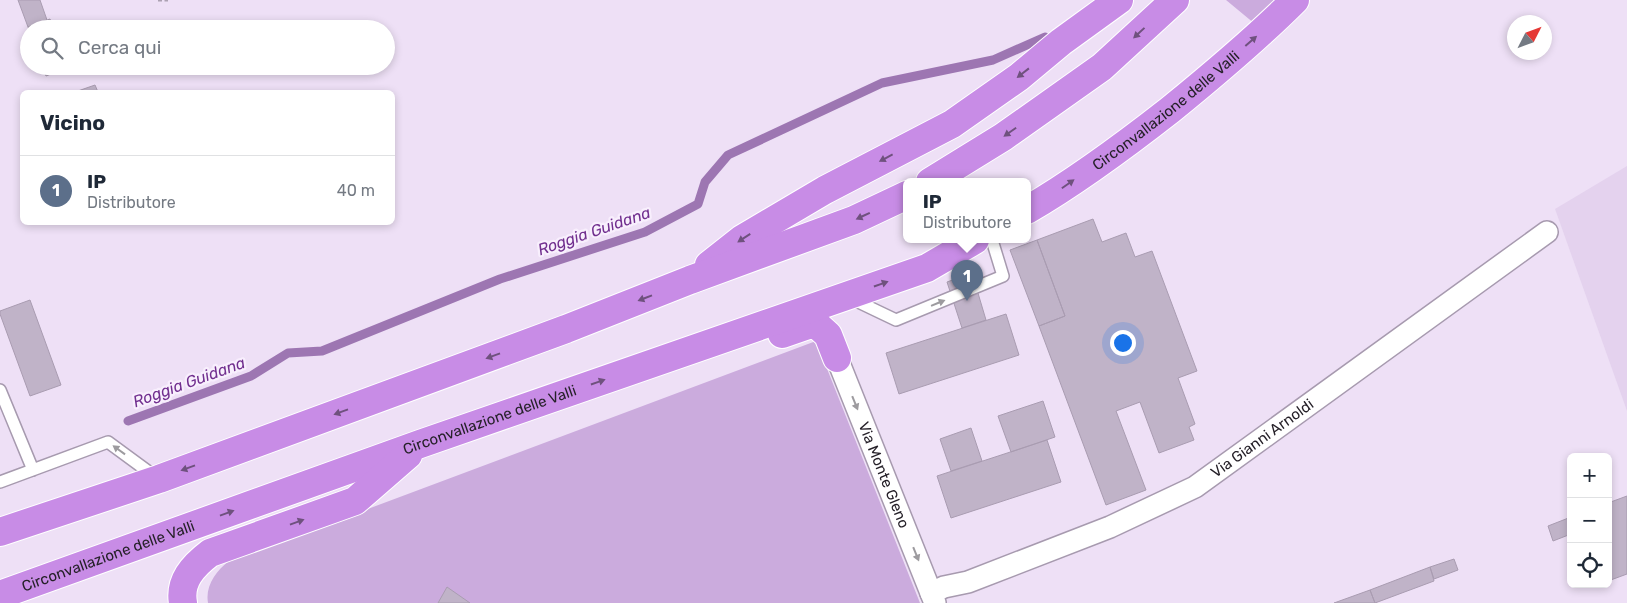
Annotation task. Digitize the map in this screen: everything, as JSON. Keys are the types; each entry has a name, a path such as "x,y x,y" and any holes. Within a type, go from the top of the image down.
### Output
{"highway":[{"path":"1061,42 1104,0"},
{"path":"690,280 742,239 826,190 952,124 1119,0"},
{"path":"936,178 1003,137 1102,67 1175,0"},
{"name":"Circonvallazione delle Valli","path":"1031,208 1052,196 1134,138 1204,82 1276,20 1295,0"},
{"path":"0,532 159,479 566,329 690,280 854,220 903,197"},
{"name":"Circonvallazione delle Valli","path":"0,595 420,444 927,268 970,243"},
{"path":"637,369 682,371 808,325 817,325 828,335 838,358"},
{"path":"182,603 181,593 186,579 195,564 210,553 355,501 420,444"}],"street":[{"name":"Via Gianni Arnoldi","path":"937,594 1110,527 1195,487 1547,232"},
{"name":"Via Monte Gleno","path":"838,358 937,594"}],"lane":[{"path":"846,296 896,320 1003,276 993,243"},
{"path":"0,390 33,470"},
{"path":"0,482 108,442 159,479"}],"path":[{"path":"158,0 168,0"}],"shaded area":[{"path":"1226,0 1278,0 1255,24"},
{"path":"1627,166 1627,411 1555,209"},
{"path":"816,341 920,603 208,603 208,591 213,579 229,561"}],"building":[{"path":"18,0 40,0 47,20 25,20"},
{"path":"95,85 97,90 81,90"},
{"path":"1093,219 1102,242 1126,233 1135,257 1152,251 1197,371 1178,378 1195,424 1189,427 1194,440 1159,453 1140,402 1116,411 1146,490 1106,505 1039,326 1065,316 1037,240"},
{"path":"1037,240 1065,316 1039,326 1010,250"},
{"path":"972,273 986,320 962,328 947,282"},
{"path":"30,300 61,385 30,396 0,311"},
{"path":"1006,314 1019,355 899,394 886,353"},
{"path":"1043,401 1055,437 1011,452 998,416"},
{"path":"971,428 982,461 951,471 940,439"},
{"path":"1047,440 1061,482 951,518 937,476"},
{"path":"1627,496 1627,574 1612,580 1612,543 1612,502"},
{"path":"1567,519 1567,536 1553,541 1548,526"},
{"path":"1454,559 1458,570 1434,579 1430,567"},
{"path":"1430,567 1434,581 1375,603 1370,590"},
{"path":"447,587 470,603 438,603"},
{"path":"1370,590 1375,603 1334,603"}],"waterway":[{"name":"Roggia Guidana","path":"128,421 251,376 288,353 322,351 500,279 645,232 698,204 705,182 728,155 882,83 993,60 1045,37"}],"place":[{"name":"IP","path":"967,301"}]}
